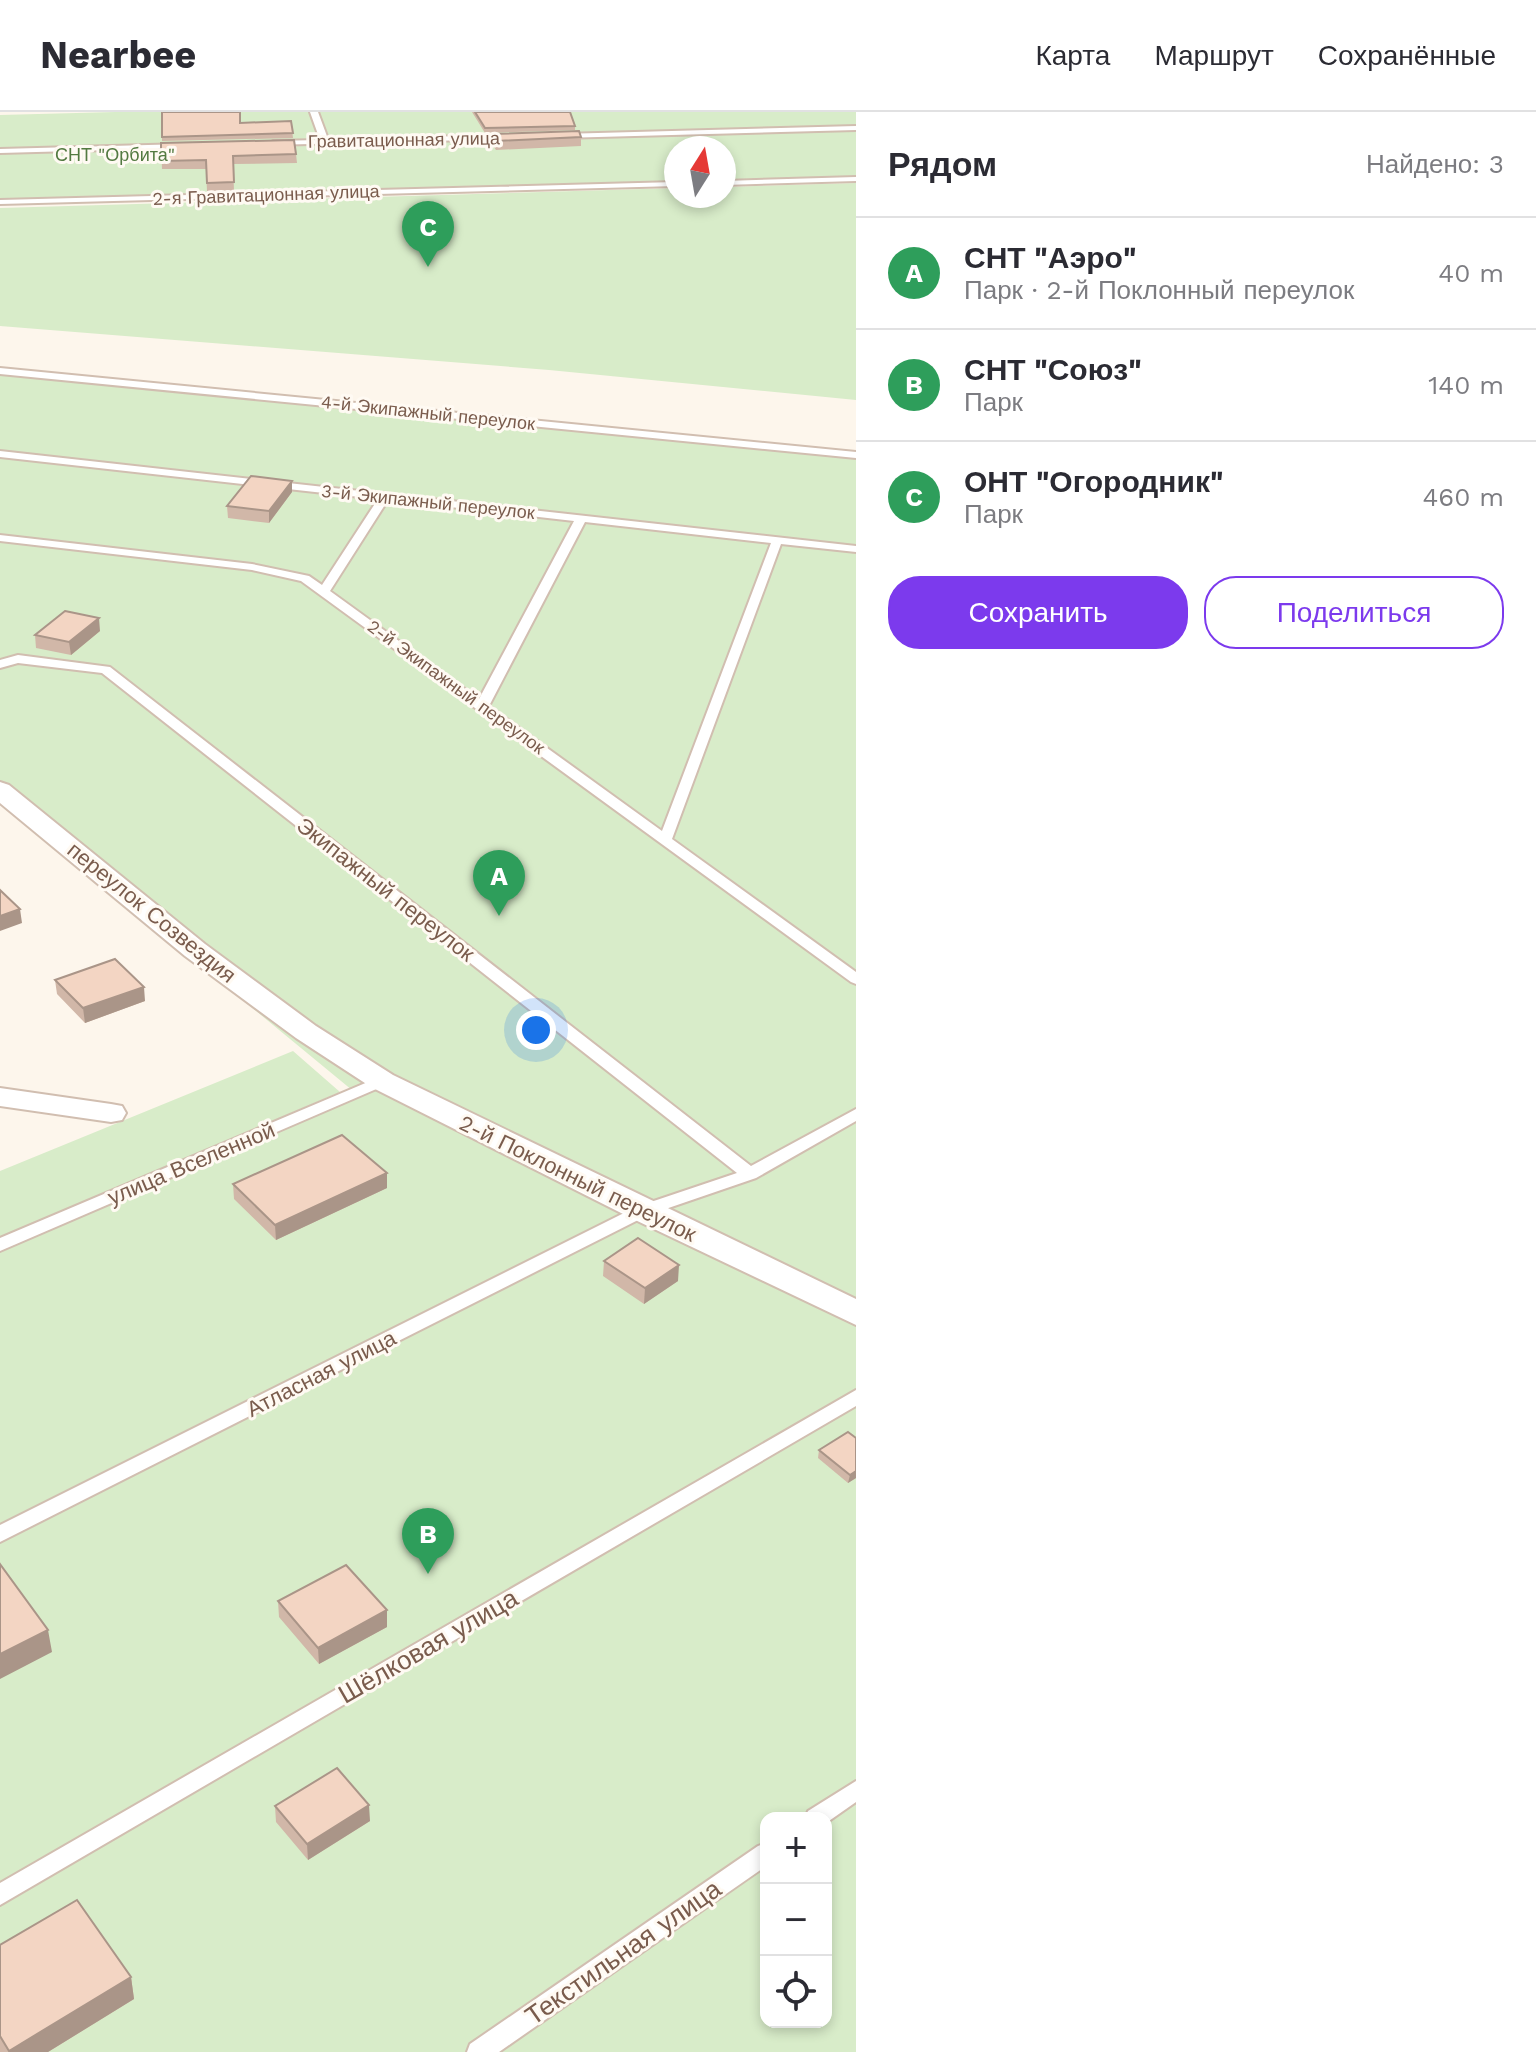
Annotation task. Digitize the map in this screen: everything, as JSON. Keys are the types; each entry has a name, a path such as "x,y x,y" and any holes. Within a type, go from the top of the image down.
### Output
{"street":[{"name":"переулок Созвездия","path":"0,790 195,950 306,1032"},
{"name":"2-й Поклонный переулок","path":"306,1032 382,1081 642,1211 856,1313"},
{"path":"0,1097 111,1113"}],"lane":[{"path":"314,112 325,142"},
{"path":"543,136 856,128"},
{"name":"Гравитационная улица","path":"264,144 528,137"},
{"path":"0,151 189,146"},
{"path":"736,183 856,179"},
{"name":"2-я Гравитационная улица","path":"0,202 664,184"},
{"name":"4-й Экипажный переулок","path":"0,371 856,455"},
{"name":"3-й Экипажный переулок","path":"0,454 856,549"},
{"path":"324,591 385,497"},
{"path":"482,706 581,519"},
{"name":"2-й Экипажный переулок","path":"0,538 263,569 305,578 856,979"},
{"path":"665,840 777,541"},
{"name":"Экипажный переулок","path":"0,664 18,659 106,670 750,1174"},
{"name":"улица Вселенной","path":"0,1245 382,1081"},
{"name":"Атласная улица","path":"0,1534 642,1211 750,1174 856,1114"},
{"name":"Шёлковая улица","path":"0,1895 856,1397"},
{"path":"825,1812 856,1790"},
{"name":"Текстильная улица","path":"479,2052 760,1857"}],"green space":[{"name":"СНТ \"Орбита\"","path":"115,112 856,112 856,176 736,180 736,136 664,136 664,181 0,200 0,115"},
{"path":"856,183 856,400 549,370 0,326 0,208 664,188 664,208 736,208 736,187"},
{"path":"0,368 856,454 856,2052 0,2052 0,1251 358,1095 0,800"},
{"path":"293,1051 340,1092 0,1237 0,1171"}],"building":[{"path":"162,112 240,112 240,123 291,121 293,133 162,137"},
{"path":"475,112 570,112 575,126 485,128"},
{"path":"579,131 581,137 496,141 492,134"},
{"path":"294,140 296,154 233,156 234,182 207,183 206,160 161,161 161,143"},
{"path":"251,476 292,481 269,511 227,506"},
{"path":"65,611 99,618 69,642 35,635"},
{"path":"0,890 20,909 0,916"},
{"path":"115,959 144,987 83,1008 55,980"},
{"path":"342,1135 387,1173 275,1225 233,1184"},
{"path":"638,1238 679,1265 645,1288 604,1261"},
{"path":"848,1432 856,1438 856,1471 850,1475 819,1450"},
{"path":"0,1564 48,1630 0,1654"},
{"path":"346,1565 387,1610 318,1648 278,1601"},
{"path":"337,1768 369,1805 307,1844 275,1806"},
{"path":"77,1900 131,1977 9,2051 0,2036 0,1945"}],"place":[{"name":"ОНТ \"Огородник\"","path":"428,267"},
{"name":"СНТ \"Аэро\"","path":"499,916"},
{"name":"СНТ \"Союз\"","path":"428,1574"}]}
